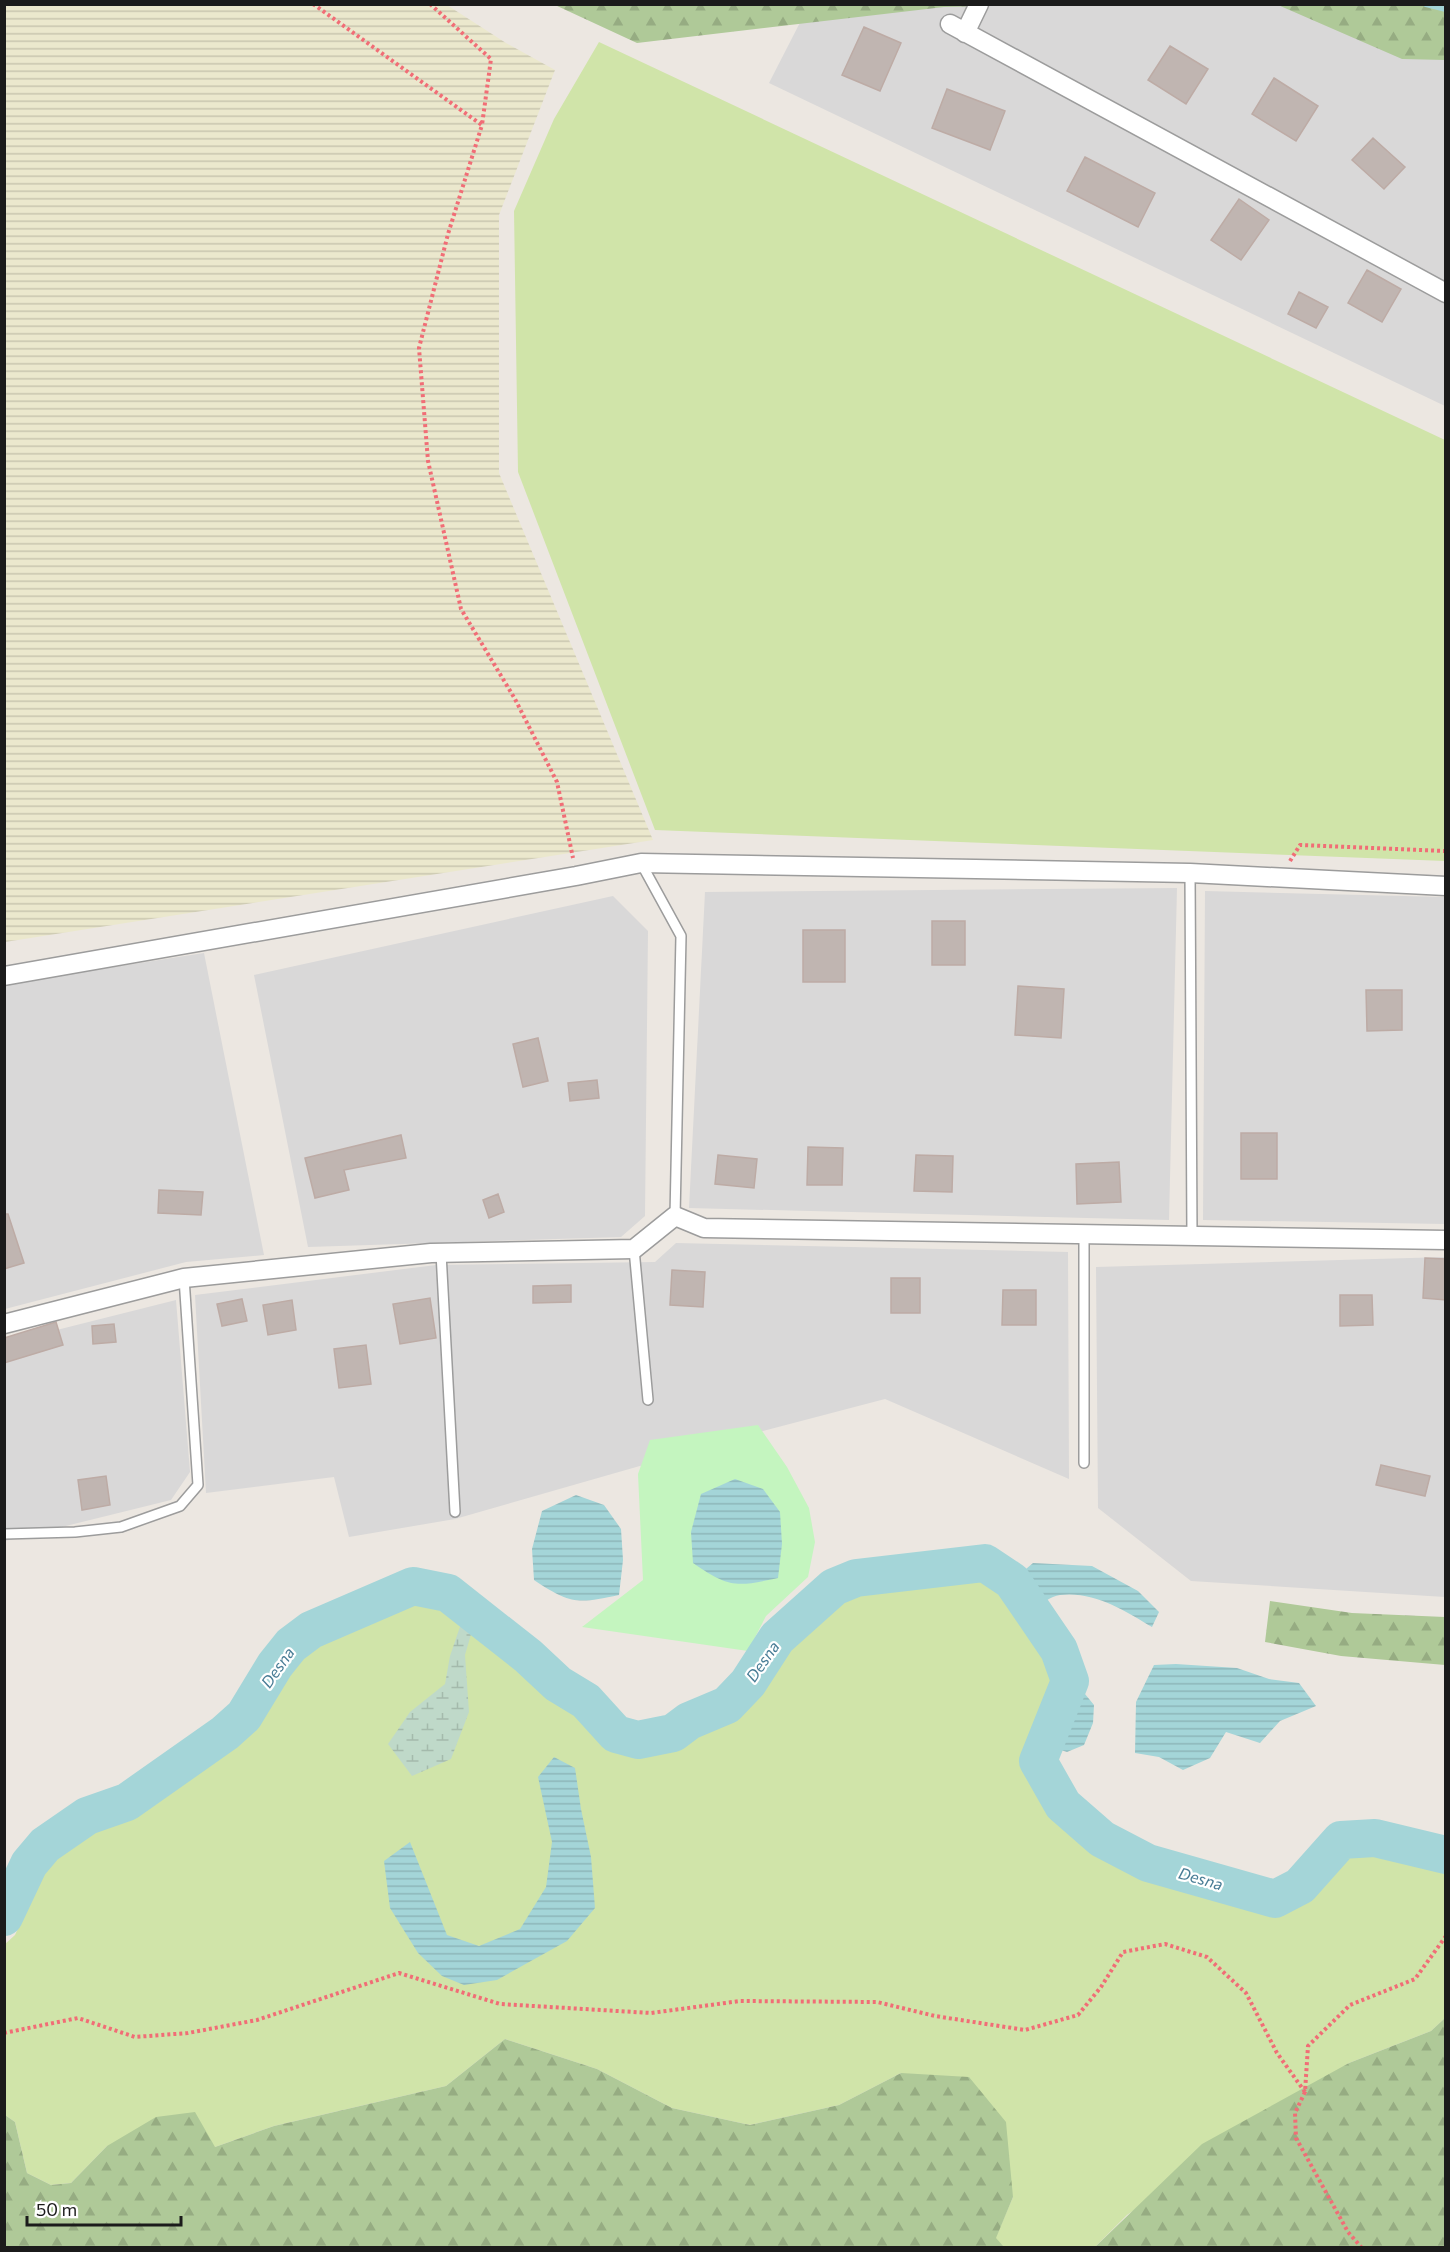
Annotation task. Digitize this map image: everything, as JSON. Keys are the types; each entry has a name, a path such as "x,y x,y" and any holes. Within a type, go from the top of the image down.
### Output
{"street":[{"path":"979,4 957,28 1446,293"},
{"path":"4,976 641,863 1190,873 1446,886"},
{"path":"4,1324 184,1278 441,1253 634,1249 675,1216 704,1228 1446,1240"}],"lane":[{"path":"641,863 681,936 675,1216"},
{"path":"1190,873 1192,1236"},
{"path":"1084,1234 1084,1462"},
{"path":"634,1249 648,1400"},
{"path":"441,1253 455,1512"},
{"path":"4,1534 75,1532 121,1527 180,1506 198,1485 184,1278"}],"path":[{"path":"313,4 482,125"},
{"path":"430,4 491,59 482,125 448,234 419,348 428,461 461,609 515,699 557,782 576,876"},
{"path":"1277,878 1300,845 1446,850"},
{"path":"1362,2247 1348,2232 1296,2138 1295,2113 1305,2092 1308,2046 1350,2005 1415,1979 1446,1936"},
{"path":"4,2033 78,2018 135,2037 188,2033 257,2020 399,1973 500,2004 651,2013 740,2001 877,2002 935,2016 1025,2030 1078,2015 1101,1987 1123,1952 1165,1944 1207,1957 1246,1993 1277,2053 1305,2092"}],"shaded area":[{"path":"5,4 447,5 506,43 555,70 499,215 499,473 653,840 5,942"},
{"path":"809,5 1445,5 1445,406 769,83"},
{"path":"1177,888 1169,1220 689,1208 705,892"},
{"path":"1205,891 1445,897 1445,1224 1203,1220"},
{"path":"613,896 648,931 645,1216 621,1237 308,1247 254,975"},
{"path":"204,953 264,1255 186,1262 5,1309 5,984"},
{"path":"676,1243 1068,1252 1069,1479 885,1399 748,1435 455,1519 349,1537 334,1477 206,1493 195,1295 436,1265 655,1262"},
{"path":"1445,1257 1445,1597 1191,1581 1098,1508 1096,1267"},
{"path":"176,1300 190,1472 171,1500 5,1541 5,1343"}],"green space":[{"path":"555,5 1027,5 944,7 637,43"},
{"path":"1278,5 1445,5 1445,60 1402,59"},
{"path":"599,42 1445,440 1445,861 655,830 518,472 514,211 554,119"},
{"path":"758,1425 787,1467 809,1508 815,1542 808,1577 766,1616 748,1651 582,1627 643,1580 638,1474 650,1440"},
{"path":"981,1580 999,1594 1044,1658 1052,1681 1020,1763 1050,1816 1092,1853 1141,1879 1277,1917 1311,1899 1348,1857 1374,1855 1445,1872 1445,2018 1431,2031 1349,2063 1127,2215 1095,2247 1004,2247 995,2239 1013,2197 901,2073 839,2105 750,2125 672,2108 597,2069 505,2039 446,2086 274,2126 215,2147 107,2146 71,2183 51,2185 27,2173 15,2122 5,2115 4,1945 15,1935 43,1874 57,1857 95,1831 135,1817 236,1746 257,1727 289,1675 303,1657 319,1645 415,1603 441,1609 517,1669 548,1698 575,1714 606,1749 638,1758 680,1749 697,1736 736,1719 762,1694 790,1649 843,1601 860,1594"},
{"path":"1270,1601 1352,1613 1445,1617 1445,1665 1341,1656 1265,1642"},
{"path":"466,1609 476,1617 465,1655 469,1712 451,1759 412,1776 388,1744 410,1712 445,1684 450,1656"},
{"path":"1445,2018 1445,2247 1095,2247 1202,2144 1349,2063 1431,2031"},
{"path":"505,2039 597,2069 672,2108 750,2125 839,2105 901,2073 969,2077 1006,2122 1013,2197 996,2238 1004,2247 5,2247 5,2115 15,2122 27,2173 51,2185 71,2183 107,2146 156,2117 195,2112 215,2147 274,2126 446,2086"}],"water":[{"path":"735,1479 763,1489 780,1512 782,1544 778,1578 752,1583 733,1583 716,1577 693,1563 691,1532 701,1494"},
{"path":"576,1495 604,1505 621,1529 623,1560 619,1595 593,1600 574,1600 557,1594 534,1580 532,1549 542,1511"},
{"path":"1033,1563 1092,1566 1138,1591 1159,1612 1152,1627 1108,1603 1073,1595 1053,1597 1032,1610 1012,1581"},
{"path":"1154,1665 1237,1668 1269,1679 1299,1683 1316,1706 1280,1721 1260,1743 1226,1732 1210,1758 1183,1770 1159,1757 1135,1753 1136,1702"},
{"path":"1068,1685 1085,1694 1094,1705 1093,1723 1084,1745 1067,1752 1045,1745"},
{"path":"554,1757 575,1768 591,1857 595,1908 567,1941 497,1980 464,1985 442,1976 418,1953 390,1908 384,1861 410,1842 447,1935 479,1946 520,1929 546,1887 552,1842 538,1777"}],"building":[{"path":"864,27 901,43 880,91 842,75"},
{"path":"1170,46 1208,69 1186,104 1148,80"},
{"path":"1274,78 1318,106 1296,141 1252,114"},
{"path":"947,89 1005,111 990,150 932,128"},
{"path":"1373,138 1405,167 1384,189 1352,160"},
{"path":"1085,157 1155,193 1138,227 1067,191"},
{"path":"1239,199 1269,220 1241,260 1211,240"},
{"path":"1367,270 1401,289 1382,322 1348,303"},
{"path":"1299,292 1328,307 1316,328 1288,314"},
{"path":"932,921 965,921 965,965 932,965"},
{"path":"803,930 845,930 845,982 803,982"},
{"path":"1018,986 1064,989 1061,1038 1015,1035"},
{"path":"1366,990 1402,990 1402,1030 1367,1031"},
{"path":"538,1038 548,1081 523,1087 513,1044"},
{"path":"597,1080 599,1098 570,1101 568,1083"},
{"path":"1241,1133 1277,1133 1277,1179 1241,1179"},
{"path":"401,1135 406,1158 344,1170 349,1190 315,1198 305,1158"},
{"path":"808,1147 843,1148 842,1185 807,1185"},
{"path":"718,1155 757,1159 754,1188 715,1184"},
{"path":"916,1155 953,1156 952,1192 914,1191"},
{"path":"1119,1162 1121,1202 1077,1204 1076,1164"},
{"path":"159,1190 203,1192 201,1215 158,1213"},
{"path":"498,1194 504,1212 489,1218 483,1200"},
{"path":"4,1214 8,1214 24,1263 4,1269"},
{"path":"1425,1258 1446,1259 1446,1300 1423,1298"},
{"path":"672,1270 705,1272 703,1307 670,1305"},
{"path":"891,1278 920,1278 920,1313 891,1313"},
{"path":"571,1285 571,1302 533,1303 533,1286"},
{"path":"1003,1290 1036,1290 1036,1325 1002,1325"},
{"path":"1340,1295 1372,1295 1373,1325 1340,1326"},
{"path":"430,1298 436,1338 400,1344 393,1304"},
{"path":"242,1299 247,1321 222,1326 217,1304"},
{"path":"292,1300 296,1330 268,1335 263,1305"},
{"path":"56,1322 63,1345 4,1363 4,1338"},
{"path":"114,1324 116,1342 93,1344 92,1326"},
{"path":"366,1345 371,1384 339,1388 334,1349"},
{"path":"1381,1465 1430,1476 1425,1496 1376,1485"},
{"path":"106,1476 110,1505 82,1510 78,1480"}],"waterway":[{"path":"1426,4 1446,9"},
{"name":"Desna","path":"4,1917 29,1864 45,1845 87,1816 127,1802 225,1733 244,1716 275,1665 291,1645 311,1630 413,1586 448,1593 528,1656 558,1684 586,1701 616,1734 638,1740 673,1733 689,1721 727,1705 748,1683 777,1638 834,1587 856,1578 985,1563 1012,1581 1059,1650 1070,1681 1038,1761 1063,1805 1102,1839 1148,1863 1275,1899 1300,1886 1341,1840 1375,1838 1446,1855"}]}
